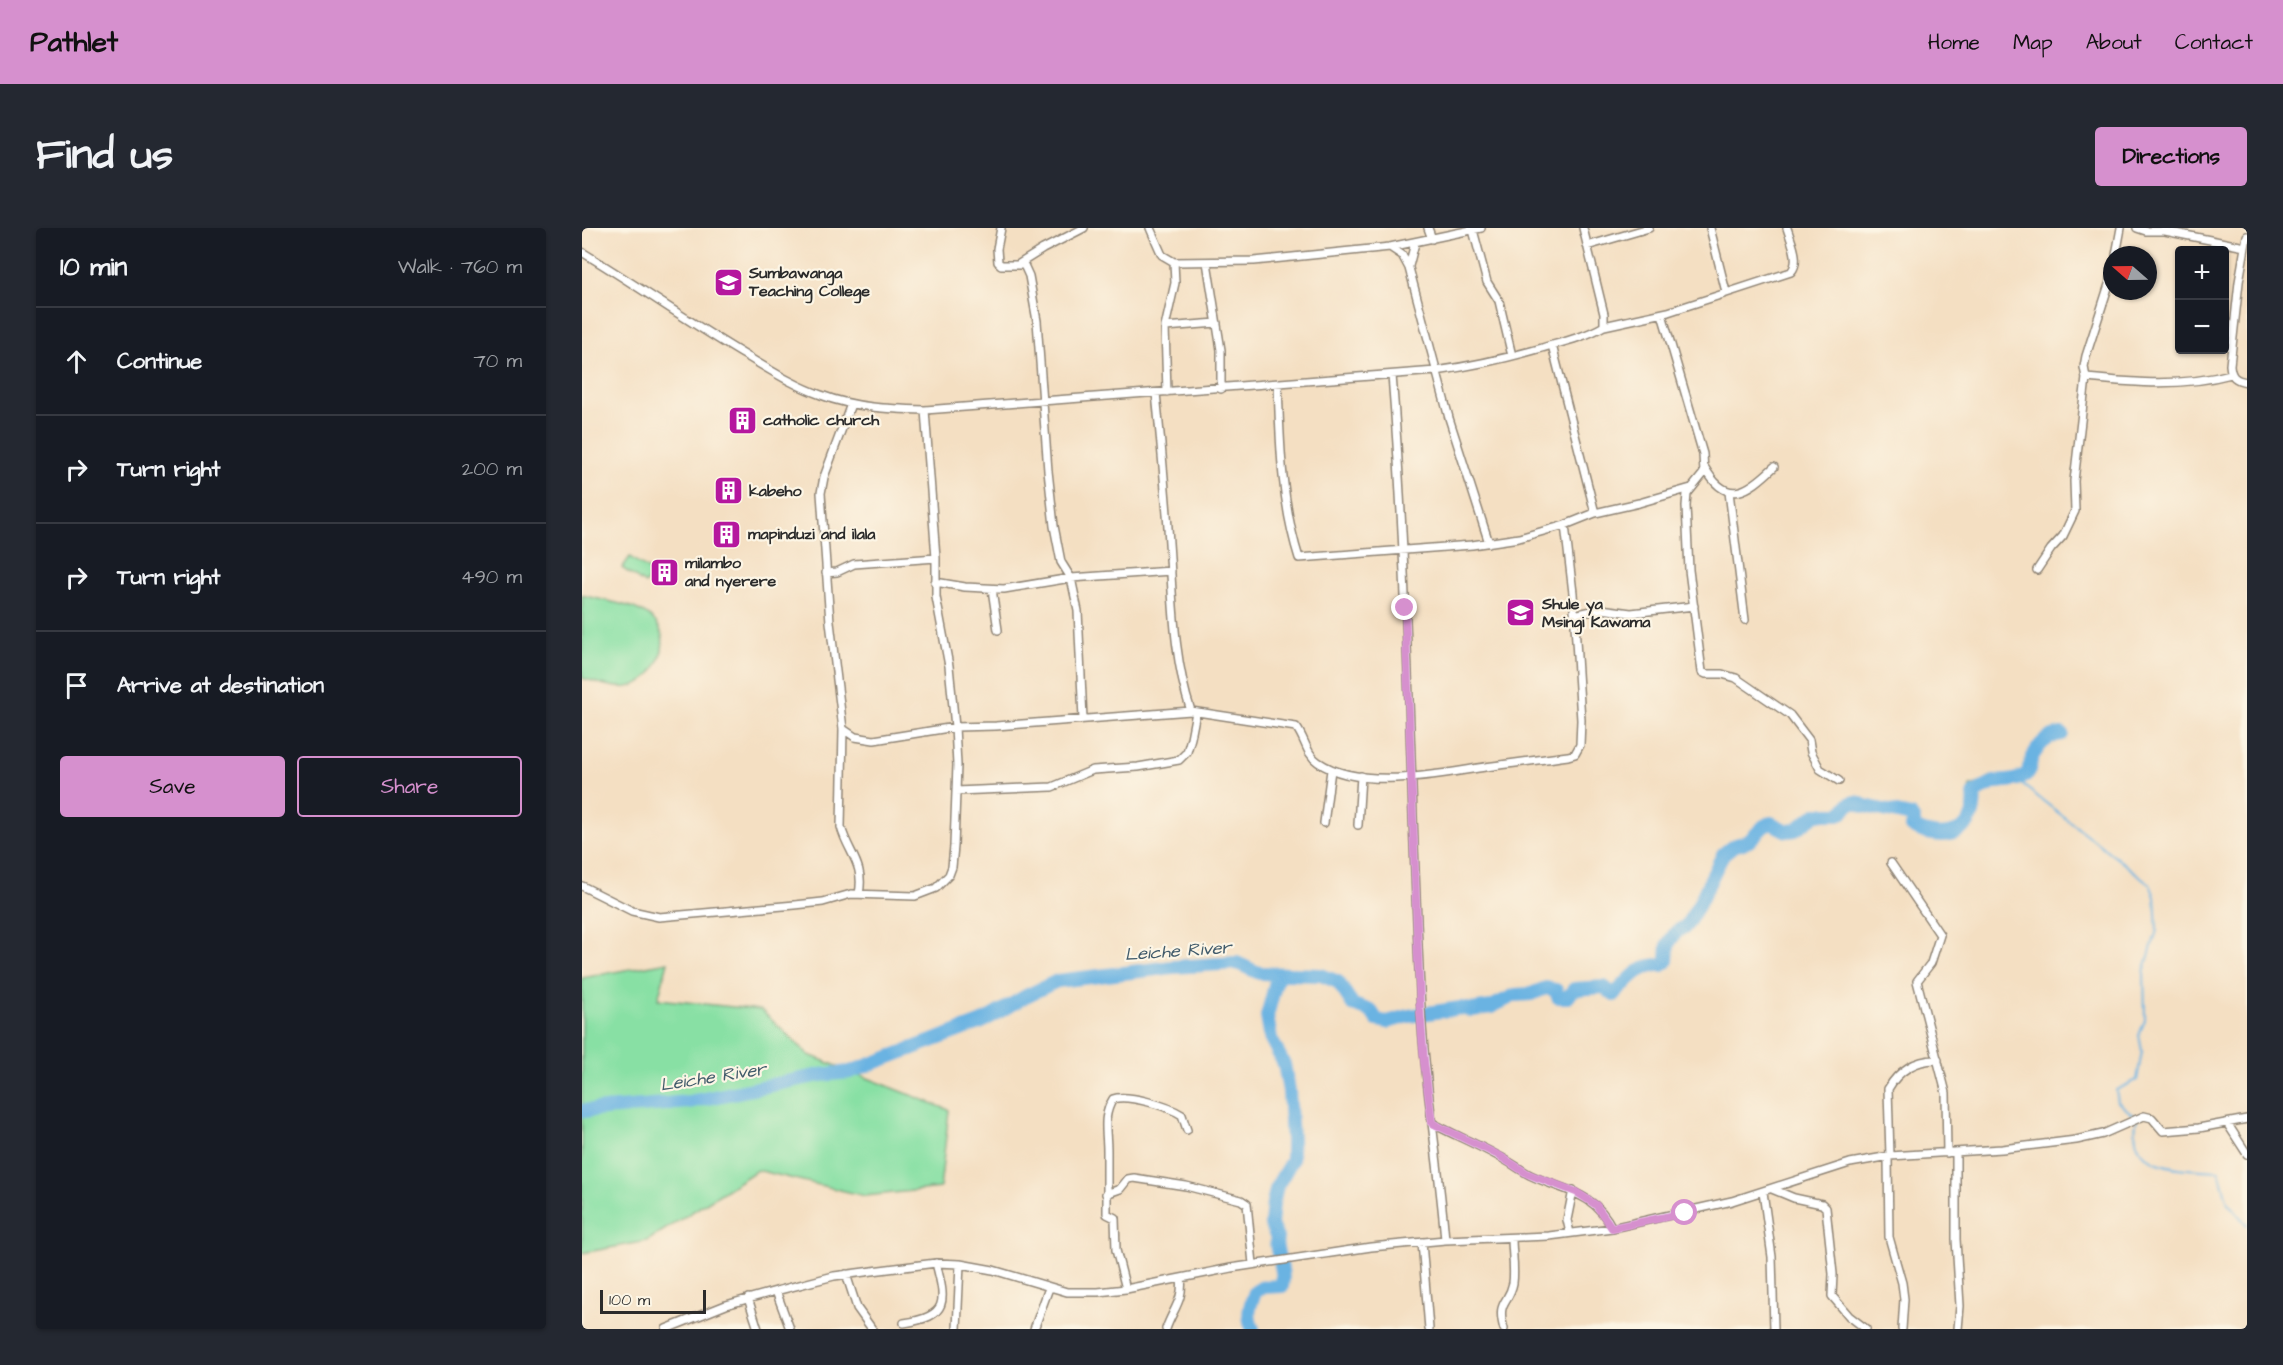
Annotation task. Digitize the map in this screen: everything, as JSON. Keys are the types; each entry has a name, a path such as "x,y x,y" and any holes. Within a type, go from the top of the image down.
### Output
{"street":[{"path":"1001,228 997,249 998,262 1001,265 1024,265 1029,276 1038,332 1054,526 1061,562 1071,578 1078,611 1083,719"},
{"path":"1019,264 1084,228"},
{"path":"1150,228 1162,255 1174,262 1254,261 1390,247 1477,229 1487,282 1499,301 1512,356"},
{"path":"1428,228 1432,239"},
{"path":"1583,228 1604,314 1604,326"},
{"path":"1587,246 1649,228"},
{"path":"1710,228 1726,292"},
{"path":"582,252 637,285 716,338 790,382 851,404 877,409 925,410 1437,371 1512,356 1592,333 1604,326 1662,314 1786,274 1795,267 1796,261 1787,228"},
{"path":"2118,246 2121,228"},
{"path":"2138,228 2245,247"},
{"path":"2231,374 2235,312 2247,236"},
{"path":"1409,268 1415,243"},
{"path":"1390,247 1404,258 1409,268 1449,418 1490,543"},
{"path":"1167,392 1165,327 1175,284 1174,262"},
{"path":"1207,262 1221,350 1221,389"},
{"path":"2037,570 2063,536 2075,511 2074,481 2086,378 2084,367 2104,300"},
{"path":"1662,314 1703,454 1705,468 1717,485 1729,492 1738,493 1746,490 1774,467"},
{"path":"1165,327 1217,323"},
{"path":"1552,345 1595,513"},
{"path":"2086,378 2190,383 2231,374"},
{"path":"2231,374 2240,381 2247,382"},
{"path":"1392,375 1402,549 1407,706 1413,778 1413,849 1420,1009 1445,1240"},
{"path":"1278,383 1282,477 1290,526 1299,558 1490,543 1519,538 1595,513 1691,488"},
{"path":"956,791 1052,787 1093,770 1179,760 1187,752 1193,711 1180,669 1156,393"},
{"path":"851,404 824,477 821,493 830,622 843,729 841,827 844,839 857,861 861,875 859,894"},
{"path":"582,886 604,895 612,903 653,917 722,913 795,905 859,894 915,896 927,893 943,882 952,867 956,791 955,727 949,666 938,611 935,582 936,558 925,410"},
{"path":"1705,468 1701,478 1687,494 1686,506 1689,570 1702,672 1736,678 1790,715 1809,740 1811,752 1820,770 1839,781"},
{"path":"1729,492 1745,620"},
{"path":"843,729 855,737 874,740 955,727 1193,711 1296,727 1315,760 1331,770 1361,776 1413,778 1575,754 1580,745 1581,720 1574,593 1564,525"},
{"path":"826,573 837,572 854,564 936,558"},
{"path":"935,582 992,589 1071,578 1171,571"},
{"path":"992,589 998,630"},
{"path":"1574,615 1601,609 1631,613 1694,606"},
{"path":"1324,823 1331,770"},
{"path":"1358,825 1361,776"},
{"path":"1891,863 1940,935 1933,959 1917,981 1946,1093 1947,1153"},
{"path":"1902,1329 1904,1299 1902,1282 1889,1237 1888,1089 1894,1080 1912,1064 1938,1060"},
{"path":"1126,1289 1116,1250 1116,1221 1107,1214 1105,1122 1113,1099 1124,1097 1175,1111 1182,1115 1187,1130"},
{"path":"670,1328 748,1298 846,1274 936,1263 960,1264 993,1270 1049,1288 1082,1293 1126,1289 1292,1258 1422,1242 1512,1238 1612,1228 1688,1212 1763,1192 1833,1168 1889,1157 1956,1153 2076,1140 2103,1134 2144,1116 2152,1118 2163,1131 2247,1119"},
{"path":"1432,1123 1498,1155 1528,1174 1573,1190 1596,1205 1612,1228"},
{"path":"2227,1123 2247,1154"},
{"path":"1956,1153 1956,1239 1960,1306 1958,1329"},
{"path":"1106,1194 1120,1190 1128,1179 1134,1178 1186,1186 1241,1200 1247,1204 1253,1264"},
{"path":"1772,1189 1794,1198 1825,1205 1832,1256 1832,1296 1849,1316 1866,1329"},
{"path":"1570,1233 1567,1220 1573,1190"},
{"path":"1763,1192 1772,1257 1774,1329"},
{"path":"1504,1329 1501,1316 1502,1304 1513,1281 1512,1238"},
{"path":"1422,1242 1429,1329"},
{"path":"904,1323 923,1319 942,1305 943,1292 936,1263"},
{"path":"957,1329 960,1264"},
{"path":"846,1274 857,1308 872,1329"},
{"path":"1166,1329 1173,1310 1182,1296 1181,1278"},
{"path":"1034,1329 1049,1288"},
{"path":"776,1291 790,1329"},
{"path":"748,1298 758,1329"}],"green space":[{"path":"630,557 653,573 645,584 622,568"},
{"path":"582,595 634,608 649,616 657,624 662,634 663,645 660,657 648,676 639,683 628,687 616,687 582,678"},
{"path":"1990,777 1996,779 1995,786 1985,794 1980,793 1974,813 1972,813 1973,799 1969,790 1970,786 1980,783 1983,786"},
{"path":"668,962 658,999 761,1010 809,1055 949,1110 940,1188 865,1196 757,1170 647,1241 582,1253 582,978"}],"waterway":[{"name":"Leiche River","path":"582,1111 689,1102 820,1075 850,1072 982,1022 1057,981 1173,967 1237,963 1259,973 1321,975 1338,982 1353,1005 1371,1011 1377,1020 1387,1022 1460,1008 1472,1010 1491,1007 1515,995 1531,994 1546,988 1556,990 1558,997 1568,997 1574,989 1604,987 1614,995 1641,970 1654,965 1662,965 1667,961 1668,944 1676,932 1686,926 1723,854 1733,846 1749,841 1764,826 1771,823 1787,831 1795,830 1816,814 1838,814 1843,812 1849,804 1856,802 1911,816 1914,821 1912,827 1924,832 1935,834 1956,832 1971,818 1974,793 1994,782 2008,781 2028,774 2038,748 2048,738 2062,734"},
{"path":"2015,779 2150,884 2155,897 2157,930 2144,972 2145,1020 2139,1035 2142,1051 2137,1080 2116,1090 2118,1102 2137,1118 2135,1135 2139,1148 2148,1158 2174,1167 2219,1171 2228,1203 2247,1225"},
{"path":"1253,1329 1249,1315 1255,1292 1263,1287 1282,1286 1277,1238 1271,1225 1277,1186 1292,1160 1289,1091 1284,1064 1271,1039 1267,1016 1278,974"}],"place":[{"name":"Sumbawanga Teaching College","path":"728,282"},
{"name":"catholic church","path":"742,420"},
{"name":"kabeho","path":"728,491"},
{"name":"mapinduzi and ilala","path":"727,534"},
{"name":"milambo and nyerere","path":"664,572"},
{"name":"Shule ya Msingi Kawama","path":"1521,613"}],"route":[{"path":"1405,608 1420,1009 1432,1123 1498,1155 1528,1174 1576,1192 1596,1205 1612,1228 1685,1213"}]}
